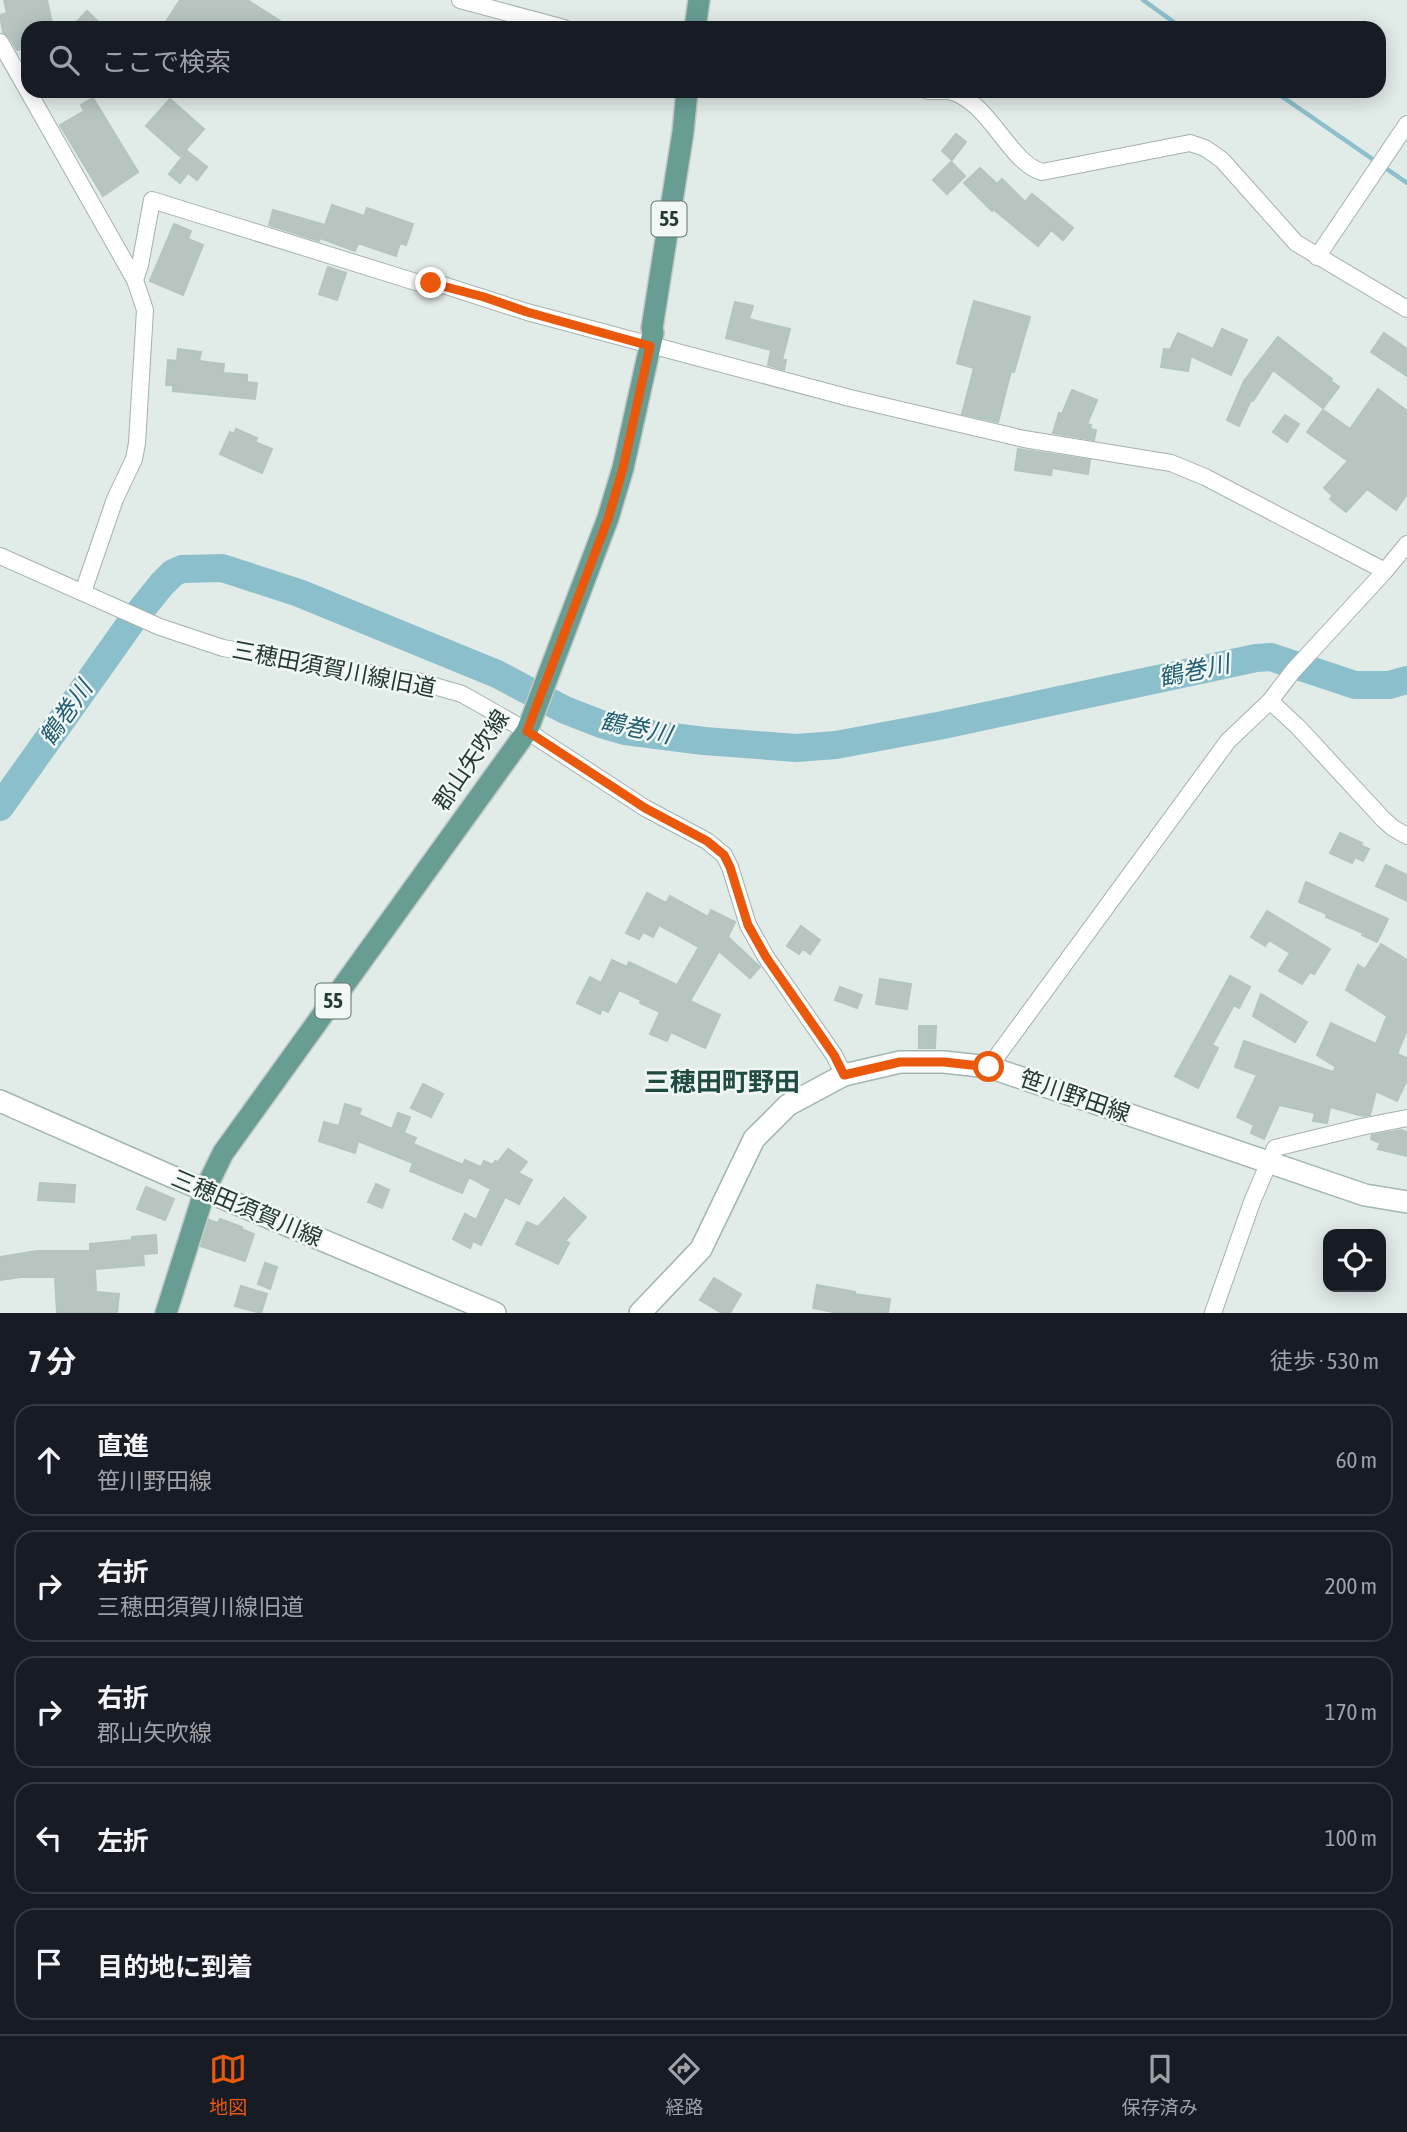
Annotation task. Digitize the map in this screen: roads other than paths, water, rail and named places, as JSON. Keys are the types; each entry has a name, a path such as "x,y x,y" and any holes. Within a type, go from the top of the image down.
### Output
{"main road":[{"path":"696,21 699,0"},
{"name":"郡山矢吹線","path":"166,1313 205,1190 223,1153 527,731 608,519 623,468 650,346 686,98"}],"street":[{"path":"460,0 538,21"},
{"path":"0,42 21,79"},
{"path":"32,98 135,280 145,310 134,459 115,499 83,592"},
{"path":"964,98 972,103 1033,169 1042,172 1189,144 1205,148 1222,160 1296,243 1407,309"},
{"path":"1317,257 1407,124"},
{"path":"135,280 152,200 419,283 437,283 527,312 850,398 998,433 1171,463 1205,477 1385,571"},
{"path":"989,1067 1228,741 1270,701 1293,671 1407,544"},
{"name":"三穂田須賀川線旧道","path":"0,556 160,627 223,648 417,681 462,694 527,731 645,808 707,841 724,855 748,925 766,957 834,1055 844,1075"},
{"path":"1270,701 1298,727 1383,819 1407,836"},
{"name":"笹川野田線","path":"640,1313 701,1249 754,1139 788,1105 844,1075 900,1062 944,1062 989,1067 1365,1195 1407,1202"},
{"name":"三穂田須賀川線","path":"0,1101 495,1313"},
{"path":"1213,1313 1252,1202 1275,1149 1407,1118"}],"waterway":[{"path":"1143,0 1172,21"},
{"path":"1284,98 1407,183"},
{"name":"鶴巻川","path":"0,807 132,621 162,584 173,573 182,569 222,568 299,593 497,674 565,710 601,724 625,731 704,741 796,748 836,745 943,725 1256,658 1271,657 1355,685 1389,685 1407,680"}],"district":[{"name":"三穂田町野田","path":"722,1082"}]}
